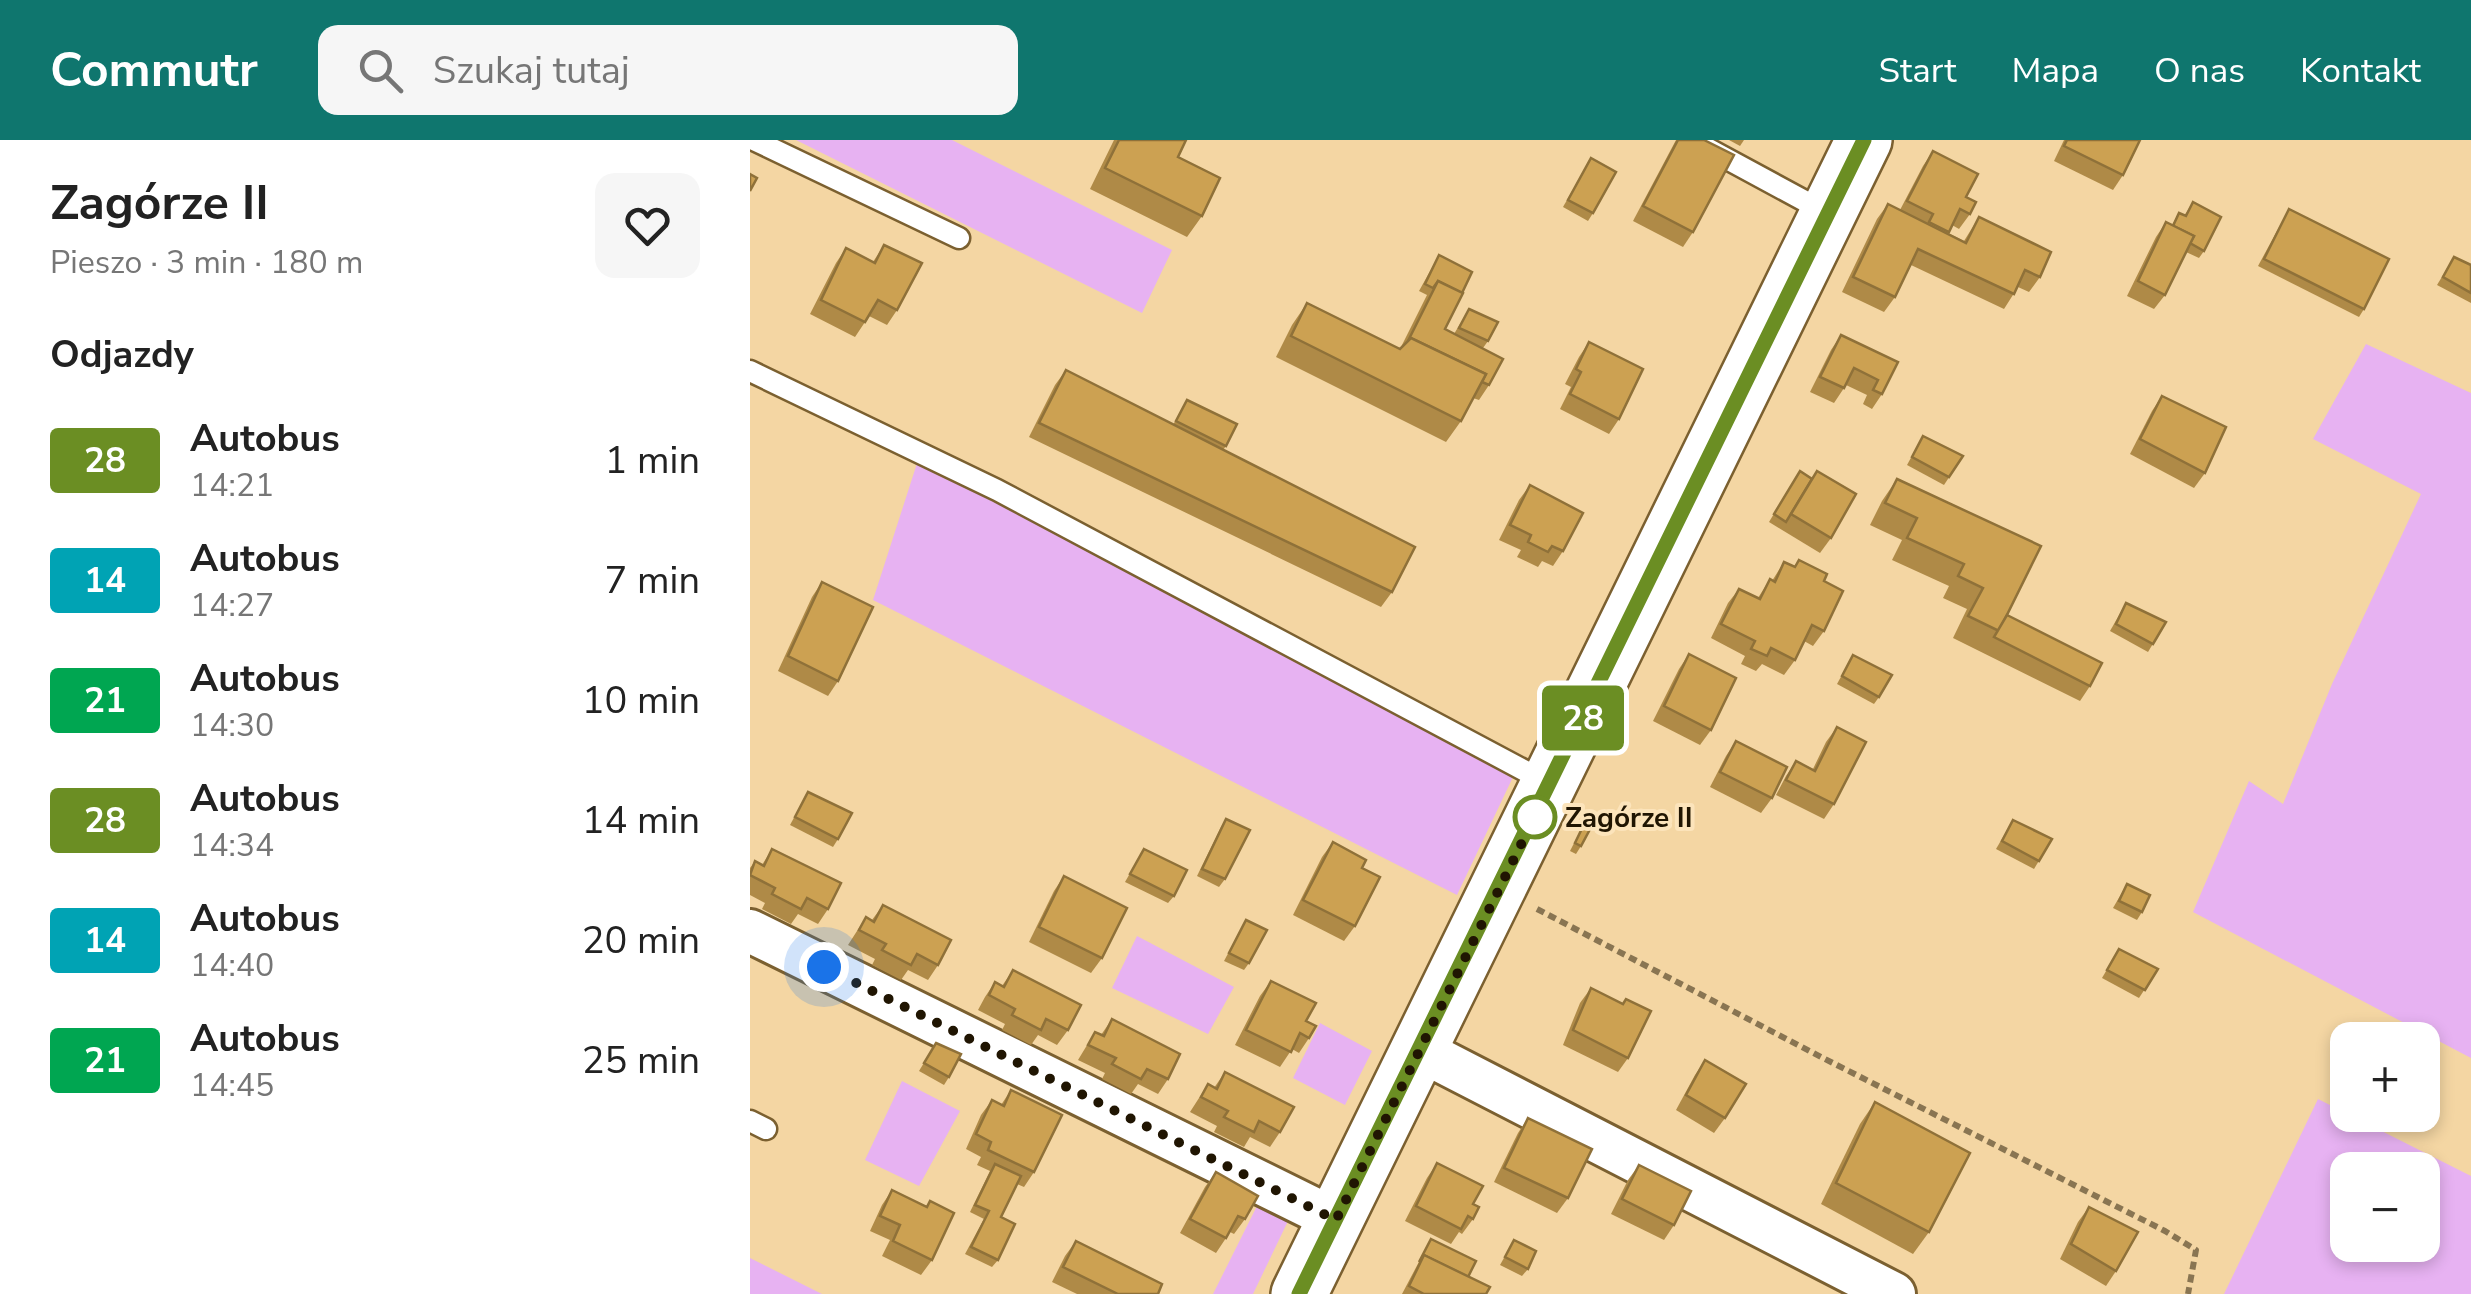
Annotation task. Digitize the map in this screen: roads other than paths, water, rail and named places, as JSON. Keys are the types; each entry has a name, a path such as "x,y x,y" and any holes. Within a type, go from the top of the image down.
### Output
{"street":[{"path":"1299,1294 1864,140"},
{"path":"750,930 1336,1220"},
{"path":"1420,1050 1894,1294"}],"lane":[{"path":"754,140 958,238"},
{"path":"1692,140 1828,214"},
{"path":"750,371 997,490 1550,784"}],"place":[{"name":"Zagórze II","path":"1535,817"}]}
